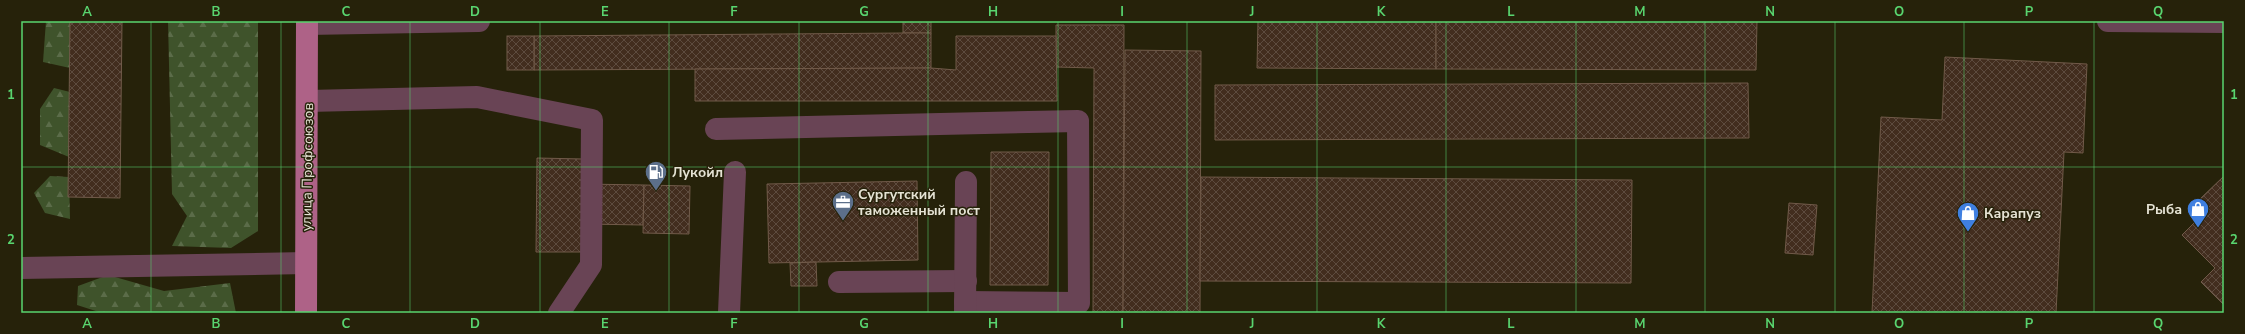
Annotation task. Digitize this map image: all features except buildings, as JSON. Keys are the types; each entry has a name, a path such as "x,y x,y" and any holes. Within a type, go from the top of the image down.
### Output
{"main road":[{"name":"улица Профсоюзов","path":"306,313 308,101 307,22"}],"lane":[{"path":"307,22 479,21"},
{"path":"2108,21 2224,22"},
{"path":"308,101 477,97 592,120 591,265 559,313"},
{"path":"716,129 1078,121 1080,303 965,308 966,182"},
{"path":"729,313 735,172"},
{"path":"21,268 306,263"},
{"path":"839,282 966,281"}],"green space":[{"path":"46,21 70,21 70,68 43,62"},
{"path":"168,21 258,21 258,231 231,248 172,246 187,216 172,194"},
{"path":"54,88 70,92 69,157 40,145 40,109"},
{"path":"50,176 69,177 70,219 45,213 34,193"},
{"path":"108,275 164,291 230,283 236,313 102,313 77,305 78,286"}],"place":[{"name":"Лукойл","path":"656,192"},
{"name":"Сургутский таможенный пост","path":"843,222"},
{"name":"Рыба","path":"2198,228"},
{"name":"Карапуз","path":"1968,232"}]}
